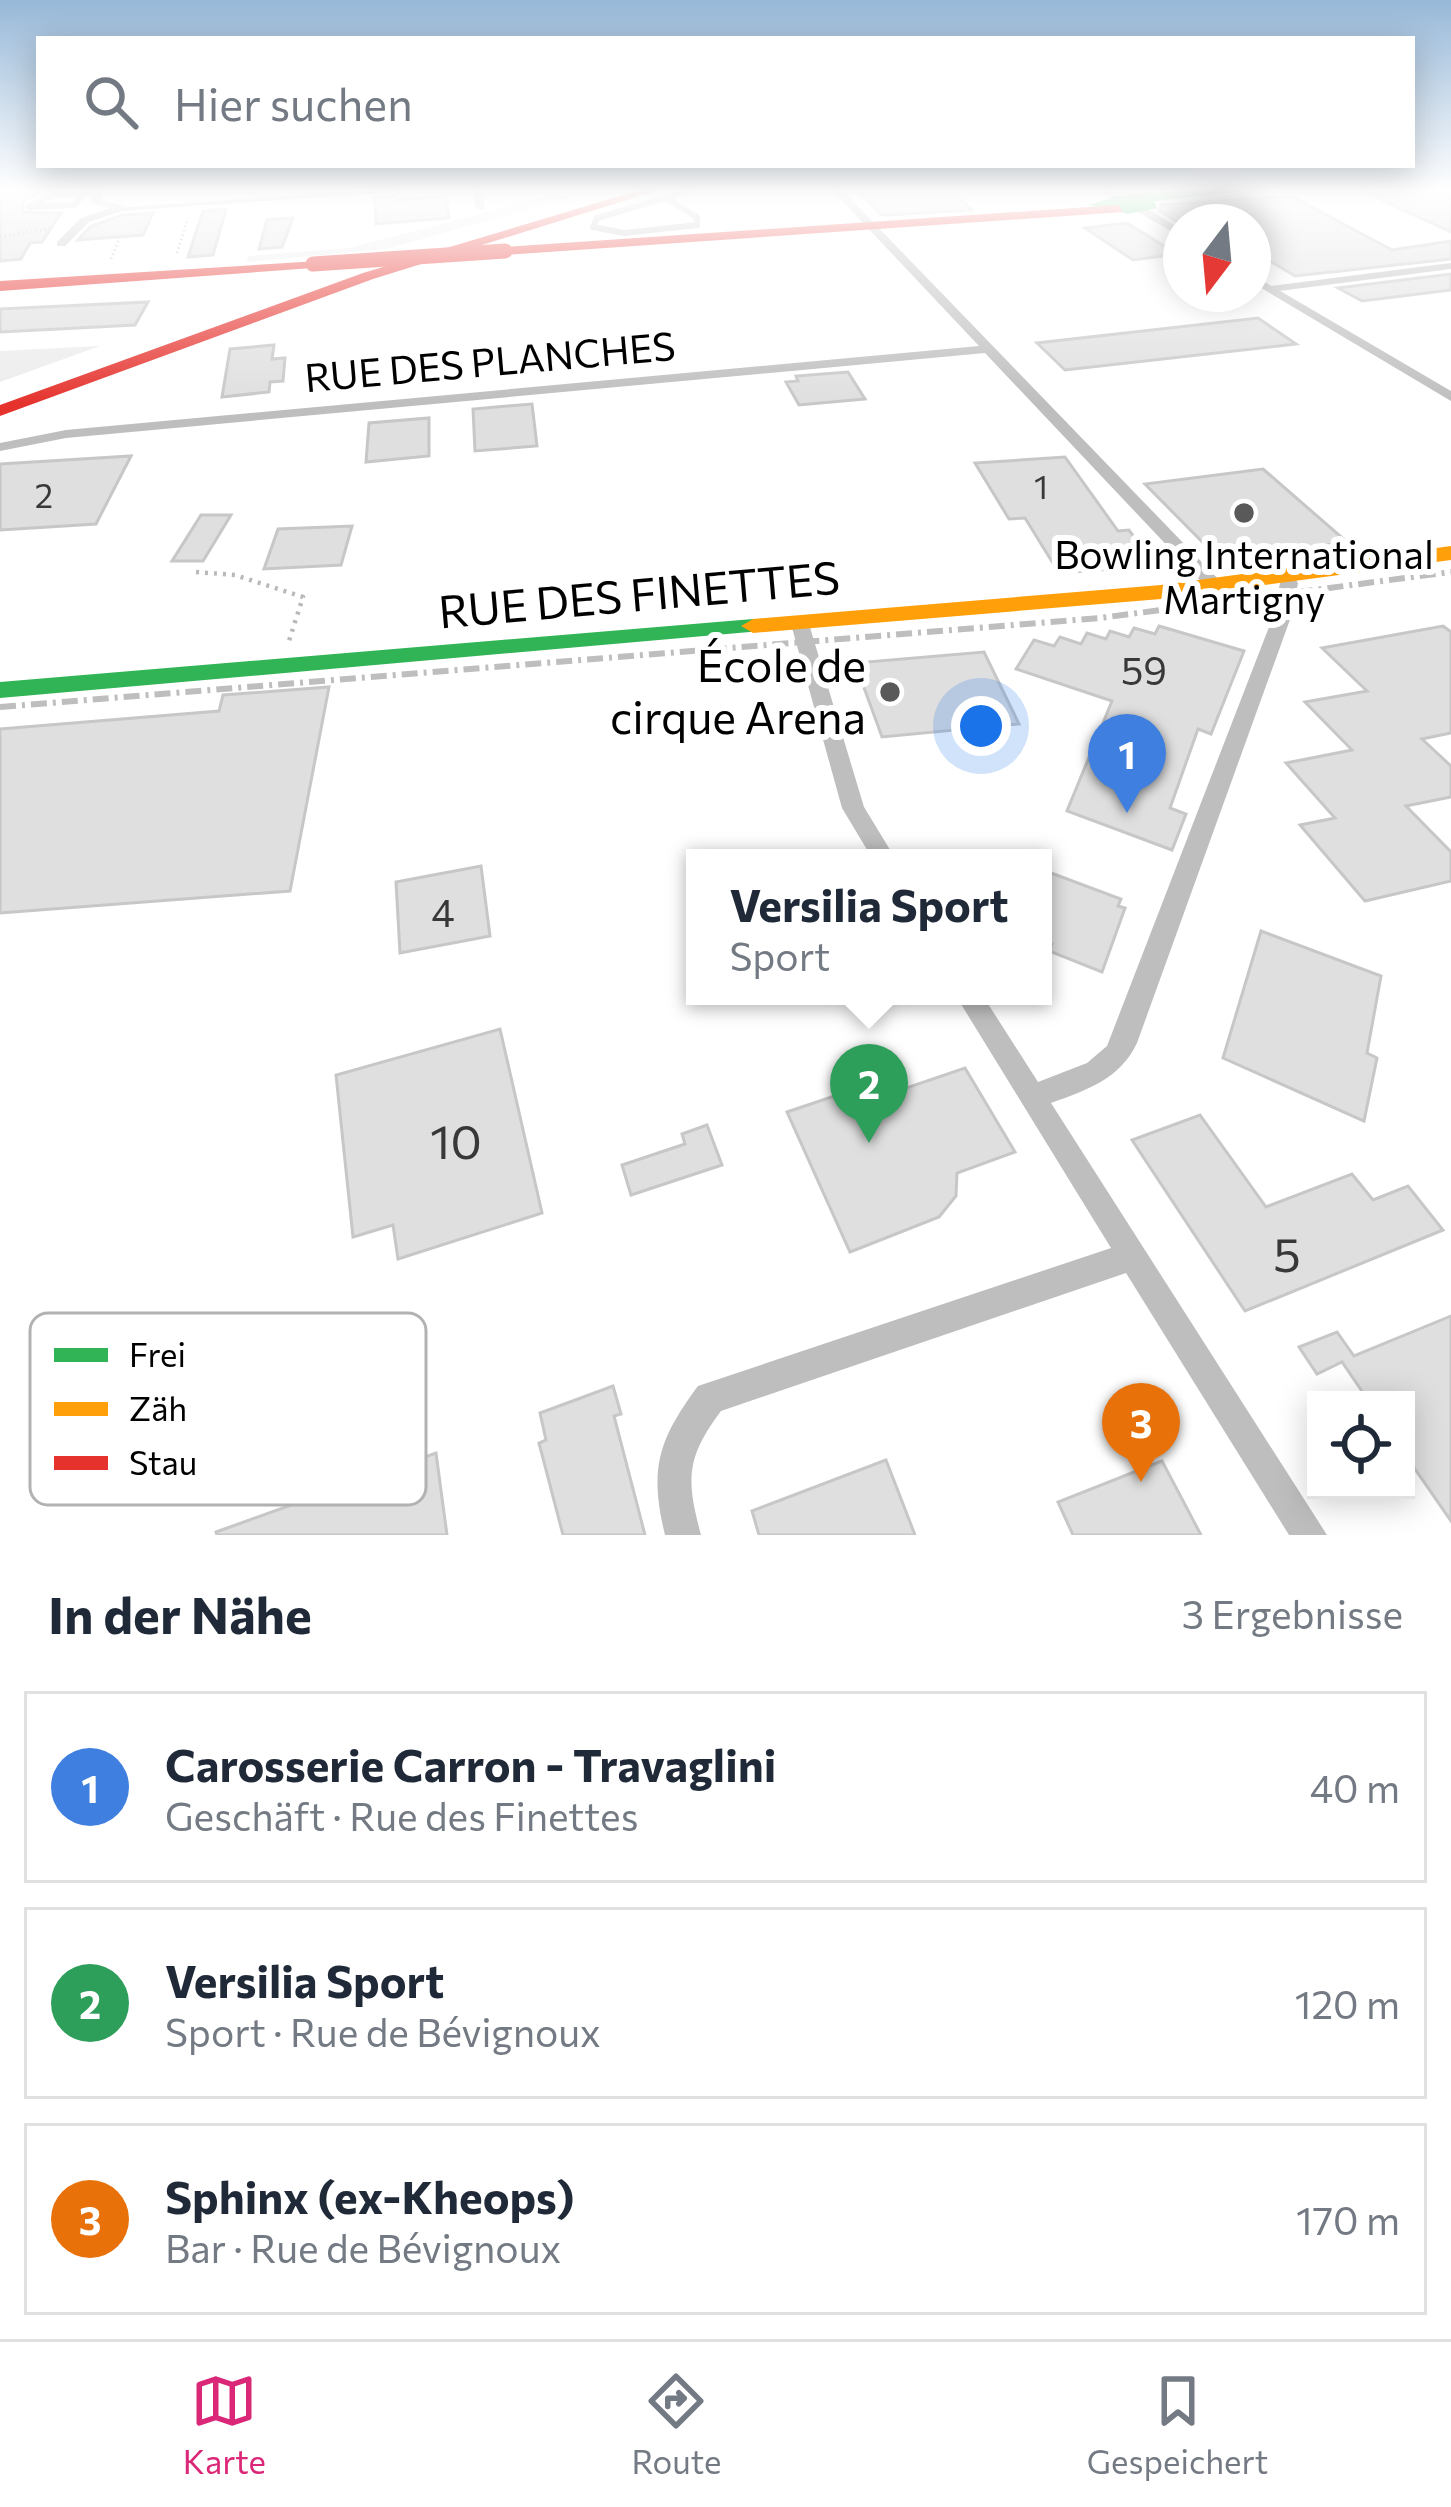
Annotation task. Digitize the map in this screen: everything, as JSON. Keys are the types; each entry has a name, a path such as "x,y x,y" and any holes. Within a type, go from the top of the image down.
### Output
{"main road":[{"path":"0,286 359,261"},
{"path":"0,399 304,288 394,261"},
{"path":"0,411 368,275 419,261"},
{"name":"RUE DES FINETTES","path":"0,690 1214,586 1451,553"}],"street":[{"path":"903,261 1214,586"},
{"path":"1271,289 1451,397"},
{"name":"RUE DES PLANCHES","path":"0,447 65,434 988,349"},
{"path":"1032,1097 1100,1070 1117,1058 1283,614 1289,583 1285,577"},
{"path":"800,624 853,808 878,849"},
{"path":"975,1005 1309,1535"},
{"path":"683,1535 671,1490 679,1437 710,1398 1134,1255"}],"lane":[{"path":"1271,289 1451,266"}],"path":[{"path":"196,572 235,574 303,597 280,667"}],"shaded area":[{"path":"100,346 0,382 0,351"}],"building":[{"path":"1271,261 1436,261 1295,276 1271,262"},
{"path":"1451,274 1451,290 1362,301 1338,288"},
{"path":"148,302 135,325 0,332 0,309"},
{"path":"1258,318 1296,344 1065,370 1037,343"},
{"path":"274,345 272,359 285,358 283,381 270,382 269,392 222,397 230,349"},
{"path":"848,372 865,399 799,405 786,382 798,381 796,376"},
{"path":"532,404 537,446 475,451 473,409"},
{"path":"429,418 429,456 366,462 369,423"},
{"path":"131,456 96,524 0,530 0,464"},
{"path":"1065,457 1118,531 1129,530 1155,566 1059,573 1025,518 1009,519 975,463"},
{"name":"Bowling International Martigny","path":"1263,469 1347,542 1220,560 1145,484"},
{"path":"201,515 231,515 203,561 172,561"},
{"path":"352,526 341,565 264,569 278,529"},
{"path":"1159,626 1244,651 1211,734 1198,729 1170,808 1186,814 1172,850 1067,811 1112,701 1016,669 1034,640 1054,646 1060,637 1081,644 1087,633 1106,639 1110,631 1129,637 1134,628 1155,634"},
{"path":"1443,626 1451,632 1451,733 1422,739 1451,766 1451,797 1406,806 1451,852 1451,881 1365,901 1300,825 1335,818 1286,763 1352,750 1305,702 1367,691 1322,648"},
{"path":"984,652 1019,724 882,737 855,663"},
{"path":"329,687 290,891 0,913 0,729 219,711 223,695"},
{"path":"481,866 490,936 400,953 396,882"},
{"path":"1052,873 1121,899 1118,906 1125,908 1102,972 1052,952"},
{"path":"1261,931 1381,976 1367,1053 1377,1058 1364,1121 1223,1058"},
{"path":"500,1029 542,1213 398,1259 393,1225 353,1237 336,1075"},
{"path":"965,1068 1015,1152 957,1173 956,1196 939,1217 850,1252 787,1112 870,1084 877,1098"},
{"path":"1200,1115 1266,1207 1352,1174 1373,1200 1408,1186 1443,1230 1245,1311 1132,1140"},
{"path":"707,1125 722,1165 631,1195 622,1165 685,1144 682,1134"},
{"path":"1451,1316 1451,1521 1415,1469 1415,1391 1362,1391 1342,1362 1317,1374 1299,1347 1337,1332 1354,1356"},
{"path":"613,1386 621,1414 614,1416 645,1535 563,1535 539,1443 546,1440 540,1413"},
{"path":"436,1453 447,1535 217,1535 291,1505 426,1505 426,1457"},
{"path":"886,1460 915,1535 759,1535 752,1511"},
{"path":"1162,1461 1201,1535 1073,1535 1058,1502"}],"railway":[{"path":"0,707 1100,618 1451,572"}],"traffic: fast":[{"path":"0,690 753,626"}],"traffic: slow":[{"path":"753,626 1161,592 1451,553"}],"traffic: jam":[{"path":"313,264 363,261"},
{"path":"0,411 419,261"},
{"path":"0,286 313,264"}],"place":[{"name":"Bowling International Martigny","path":"1244,513"},
{"name":"École de cirque Arena","path":"890,692"},
{"name":"Carosserie Carron - Travaglini","path":"1127,813"},
{"name":"Versilia Sport","path":"869,1143"},
{"name":"Sphinx (ex-Kheops)","path":"1141,1482"}]}
